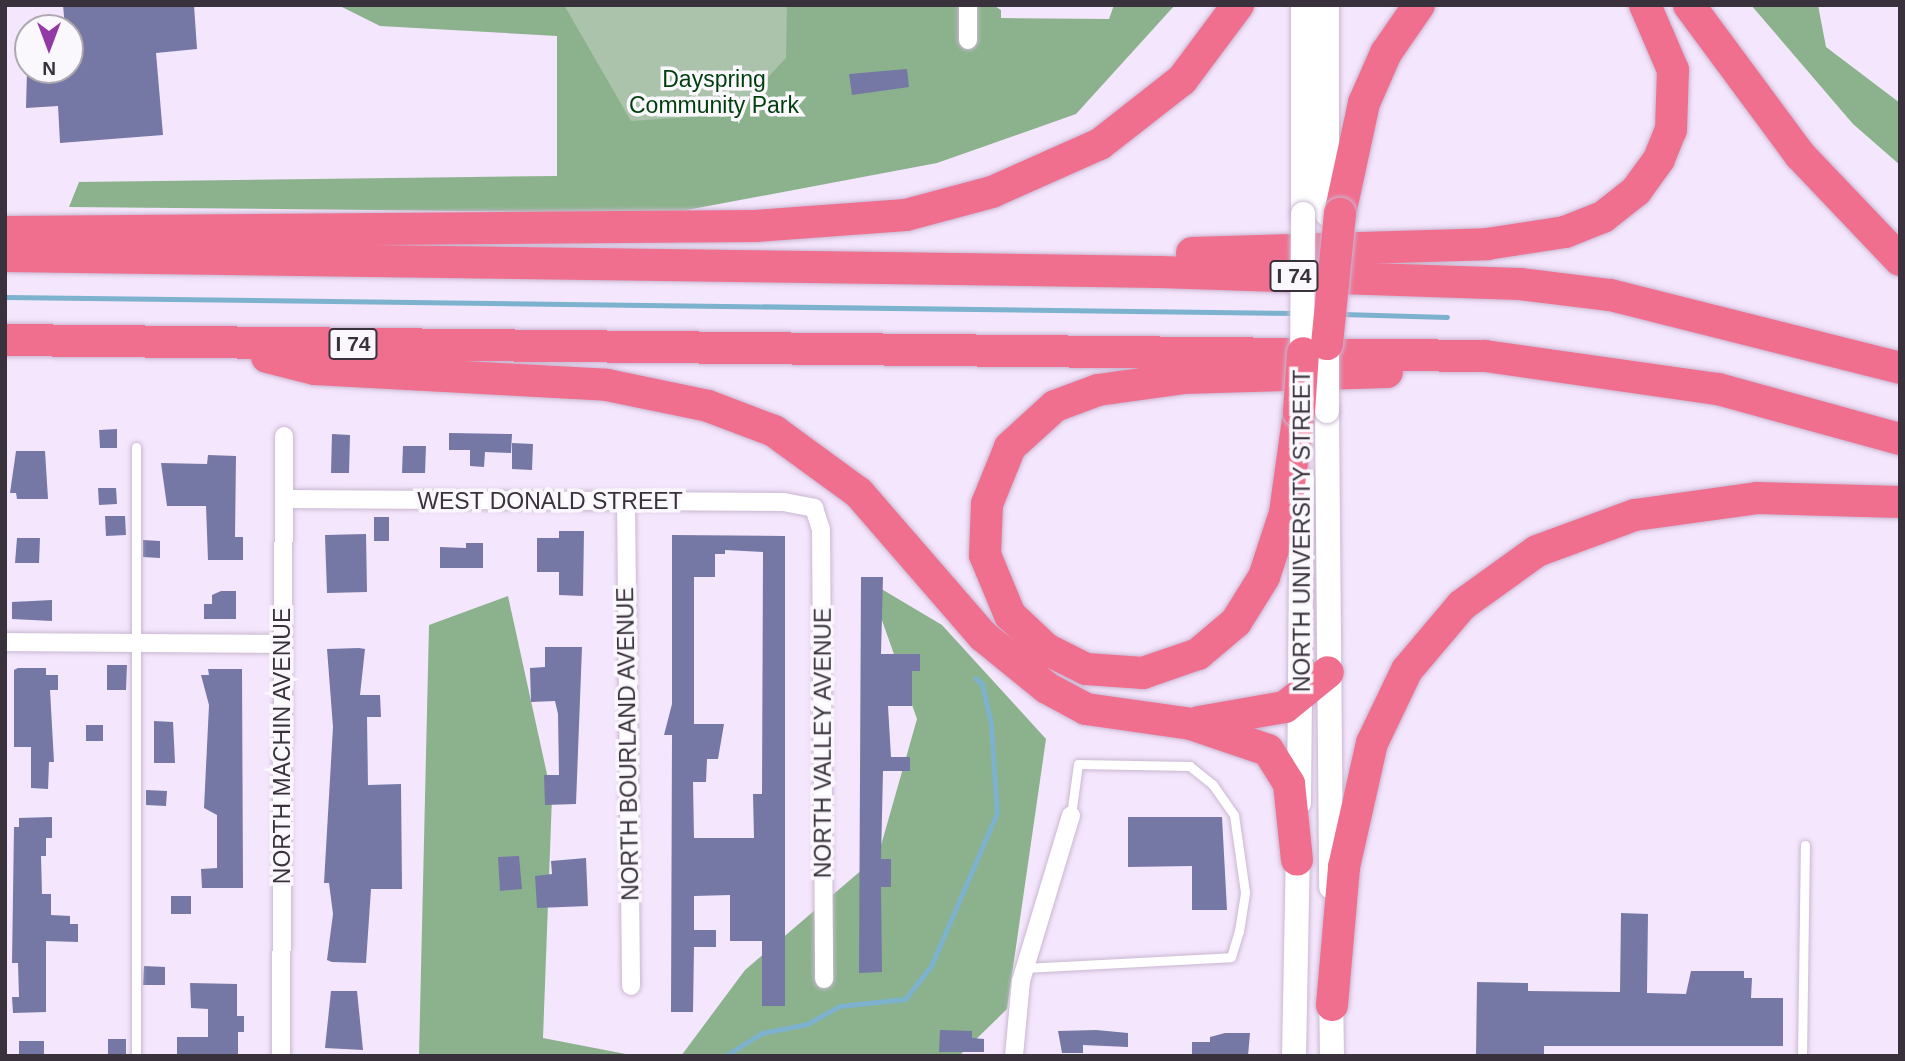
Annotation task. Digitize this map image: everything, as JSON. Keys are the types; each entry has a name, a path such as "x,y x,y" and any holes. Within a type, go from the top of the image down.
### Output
{"highway":[{"path":"5,232 755,226 906,215 992,192 1107,140 1182,80 1238,5"},
{"path":"1419,5 1387,53 1364,103 1323,214 1315,348 1309,412 1285,513 1264,576 1236,622 1198,654 1143,673 1086,669 1046,649 1010,615 992,582 984,548 984,517 994,477 1031,424 1088,393 1183,378 1359,372 1556,376 1718,389"},
{"path":"678,266 1364,251 1515,242 1565,232 1603,217 1627,200 1666,145 1673,116 1673,70 1665,42 1645,5"},
{"path":"1689,5 1800,155 1900,260"},
{"name":"I 74","path":"5,256 678,266 1520,284 1610,295 1900,368"},
{"name":"I 74","path":"5,340 222,345 1378,351 1548,362 1718,389 1900,439"},
{"path":"222,345 315,369 607,385 683,399 753,421 841,476 983,636 1046,688 1086,709 1191,724 1253,741 1275,756 1291,793 1297,860"},
{"path":"1332,1005 1344,867 1372,743 1411,664 1469,599 1537,551 1635,515 1757,498 1900,502"},
{"path":"1191,724 1278,709 1301,698 1328,672"}],"main road":[{"path":"1303,5 1323,214"},
{"path":"1323,214 1327,5"},
{"name":"NORTH UNIVERSITY STREET","path":"1309,412 1328,672 1332,1056"},
{"name":"NORTH UNIVERSITY STREET","path":"1294,1056 1309,412"}],"street":[{"path":"968,5 968,40"},
{"name":"NORTH MACHIN AVENUE","path":"281,1056 284,436"},
{"name":"WEST DONALD STREET","path":"284,499 799,502 814,508"},
{"name":"NORTH BOURLAND AVENUE","path":"626,502 631,986"},
{"name":"NORTH VALLEY AVENUE","path":"814,508 821,529 824,979"},
{"path":"5,642 283,644"},
{"path":"1014,1056 1024,968 1071,815"}],"lane":[{"path":"136,447 138,643 133,724 136,1056"},
{"path":"1024,968 1231,957 1241,925 1243,853 1234,815 1190,766 1078,764 1071,815"},
{"path":"1802,1056 1805,845"}],"green space":[{"path":"338,5 564,5 631,121 734,114 786,58 787,5 993,5 1001,10 1001,18 1109,19 1114,5 1175,5 1076,114 937,163 671,213 69,207 79,182 557,176 557,36 380,26"},
{"name":"Dayspring Community Park","path":"559,5 811,5 810,179 561,182"},
{"path":"1751,5 1818,5 1826,47 1900,103 1900,165 1853,124"},
{"path":"868,581 942,625 1046,739 1007,1009 959,1056 681,1056 745,970 878,856 917,719"},
{"path":"508,596 552,797 543,1038 636,1056 419,1056 429,625"}],"building":[{"path":"63,5 194,5 197,49 156,53 163,135 60,143 58,106 26,108 27,84 84,84 84,14 64,14"},
{"path":"907,69 909,87 852,95 849,74"},
{"path":"117,429 117,448 100,448 99,430"},
{"path":"449,433 512,434 511,453 485,452 484,467 470,466 470,450 449,450"},
{"path":"332,434 350,435 349,473 331,473"},
{"path":"512,443 533,444 532,470 512,469"},
{"path":"403,446 426,446 425,473 402,473"},
{"path":"16,451 45,451 48,499 17,499 16,493 10,493"},
{"path":"208,455 236,456 235,537 243,537 243,560 208,560 206,506 167,506 161,463 207,464"},
{"path":"98,488 116,488 117,504 99,505"},
{"path":"105,516 125,516 126,535 106,536"},
{"path":"374,517 389,517 389,541 374,541"},
{"path":"559,531 584,531 583,596 559,595 559,572 537,572 537,538 559,538"},
{"path":"366,534 367,592 327,593 325,535"},
{"path":"672,535 785,536 785,1006 762,1006 762,941 730,941 730,895 694,896 694,930 716,930 716,947 694,947 693,1012 671,1012 672,735 664,735 672,704","holes":["725,550 763,552 762,794 753,794 754,838 694,838 693,782 706,782 707,759 718,759 724,724 694,724 694,577 715,577 715,554 725,554"]},
{"path":"17,538 40,538 39,563 15,563"},
{"path":"143,540 160,541 160,558 143,557"},
{"path":"466,543 483,543 483,568 440,568 440,547 466,548"},
{"path":"861,577 883,577 881,654 920,654 920,671 912,671 912,706 888,706 891,757 910,757 910,771 883,771 881,859 891,859 891,887 881,887 882,972 859,973"},
{"path":"221,591 236,591 236,619 204,619 204,604 212,604 212,595"},
{"path":"52,600 52,621 12,619 12,602"},
{"path":"545,647 582,647 576,804 545,805 544,775 559,775 558,714 555,701 531,702 530,668 545,667"},
{"path":"327,649 365,649 360,695 380,695 381,717 367,717 368,785 401,784 402,889 371,889 366,963 332,962 327,960 333,914 329,883 324,883 333,727"},
{"path":"107,665 127,665 126,690 107,690"},
{"path":"46,668 46,675 58,675 58,690 50,690 54,762 49,762 48,789 31,788 31,747 14,747 14,670"},
{"path":"208,669 242,669 243,888 202,888 201,869 217,868 217,815 204,808 209,705 201,675 209,675"},
{"path":"154,721 173,722 175,763 154,763"},
{"path":"86,725 103,725 103,741 86,741"},
{"path":"146,790 167,791 166,806 146,805"},
{"path":"52,817 52,838 46,838 46,856 41,856 42,894 51,894 51,915 70,916 70,924 78,924 78,942 46,941 46,1012 13,1013 12,997 19,997 18,963 12,963 14,827 19,827 19,818"},
{"path":"1128,817 1222,817 1227,910 1192,910 1192,866 1128,867"},
{"path":"519,856 522,889 500,891 498,857"},
{"path":"586,858 588,906 537,908 535,876 552,874 551,861"},
{"path":"171,896 191,896 191,914 171,914"},
{"path":"1621,913 1648,914 1647,993 1686,994 1691,971 1744,971 1744,978 1752,978 1751,998 1783,998 1783,1046 1544,1046 1544,1056 1476,1056 1477,982 1528,983 1528,991 1620,992"},
{"path":"144,966 165,967 165,985 143,985"},
{"path":"190,983 237,984 237,1016 244,1016 244,1032 238,1032 238,1056 177,1054 177,1037 208,1037 208,1009 191,1008"},
{"path":"331,991 357,991 363,1050 325,1048"},
{"path":"940,1030 972,1031 972,1038 984,1039 984,1052 939,1052"},
{"path":"1058,1031 1128,1033 1128,1047 1083,1045 1083,1053 1062,1053"},
{"path":"1225,1033 1250,1033 1248,1056 1192,1056 1192,1042 1210,1042 1210,1037"},
{"path":"108,1039 126,1039 126,1055 108,1055"},
{"path":"19,1041 44,1041 44,1056 19,1056"}],"waterway":[{"path":"5,297 1297,313"},
{"path":"1342,314 1447,317"},
{"path":"725,1056 762,1033 807,1024 840,1006 905,999 931,966 997,813 991,724 982,684 975,678"}]}
